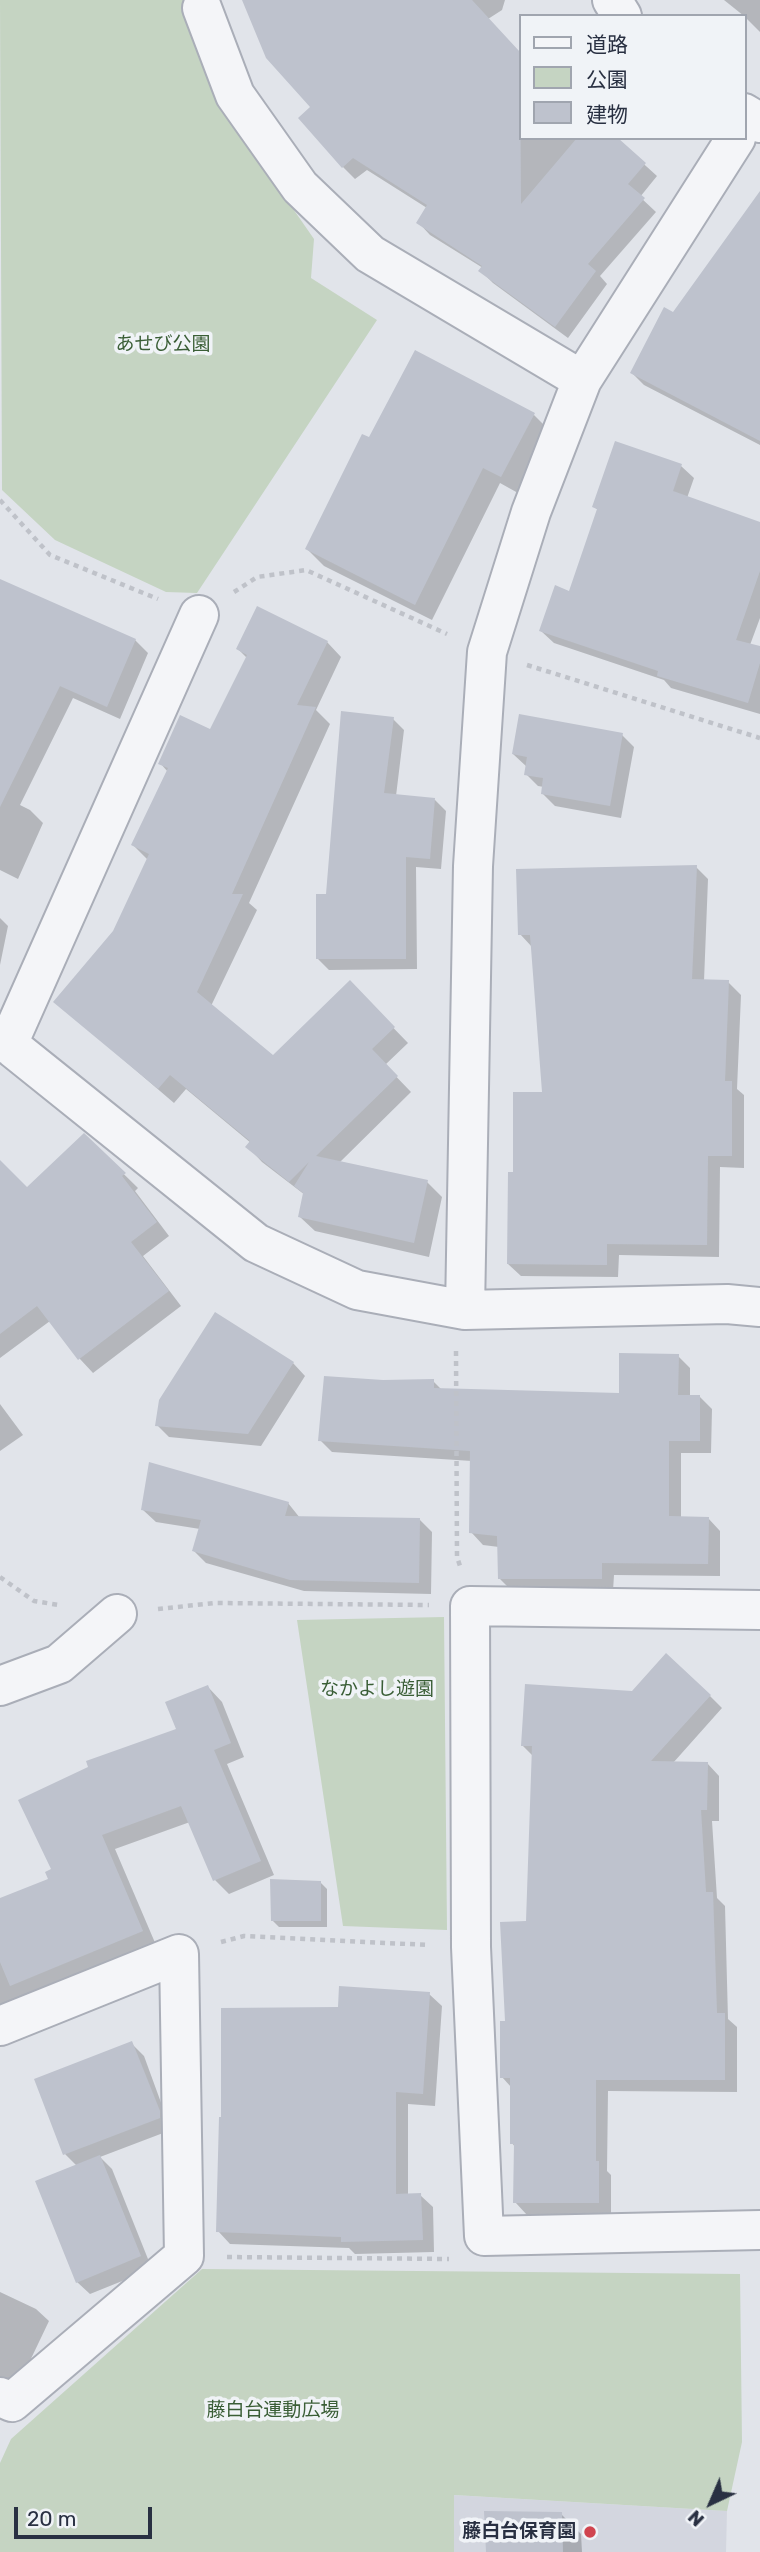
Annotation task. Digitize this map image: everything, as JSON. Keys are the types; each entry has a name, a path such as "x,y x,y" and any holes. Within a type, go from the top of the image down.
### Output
{"street":[{"path":"202,8 235,95 300,187 370,254 583,380"},
{"path":"465,1310 473,866 487,652 531,512 583,380 736,140"},
{"path":"199,615 4,1043 256,1243 357,1290 465,1310 727,1304 760,1307"},
{"path":"760,1610 470,1605 471,1947 484,2236 760,2230"},
{"path":"0,1686 59,1664 117,1614"},
{"path":"0,2026 179,1954 184,2256 12,2402 0,2397"}],"path":[{"path":"0,500 50,555 104,578"},
{"path":"257,577 306,570 487,652 760,738"},
{"path":"0,1577 34,1601 117,1614 215,1603 470,1605 457,1557 456,1333 465,1310"},
{"path":"179,1954 244,1936 471,1947"}],"shaded area":[{"name":"藤白台保育園","path":"453,2495 727,2511 726,2552 454,2552"}],"green space":[{"name":"あせび公園","path":"0,0 190,0 223,108 314,239 311,278 377,320 197,593 166,592 55,540 2,490"},
{"name":"なかよし遊園","path":"444,1617 447,1930 343,1926 297,1620"},
{"name":"藤白台運動広場","path":"202,2269 740,2274 742,2442 727,2511 454,2495 454,2552 0,2552 0,2463 11,2439"}],"building":[{"path":"242,0 472,0 518,50 521,204 575,140 620,140 646,163 628,184 645,198 588,264 596,271 555,327 478,271 482,266 416,223 427,205 353,158 342,168 298,118 310,107 266,58"},
{"path":"760,191 760,441 630,373 664,307 673,312"},
{"path":"415,350 535,413 501,477 483,468 415,605 305,549 362,434 369,437"},
{"path":"615,441 682,464 673,491 760,522 760,571 736,640 760,646 760,663 748,703 657,676 658,671 539,631 555,585 569,591 597,509 592,507"},
{"path":"0,579 136,639 107,707 60,686 0,807"},
{"path":"257,606 328,641 297,705 316,707 232,894 243,894 197,992 273,1055 350,980 395,1027 372,1049 398,1076 316,1156 428,1180 414,1243 298,1217 303,1193 294,1186 309,1162 289,1182 245,1147 250,1141 170,1075 158,1089 53,1002 113,931 149,854 131,845 168,768 158,764 180,715 210,729 247,655 236,649"},
{"path":"341,711 394,717 384,793 435,798 430,859 406,857 406,959 316,959 316,894 326,894"},
{"path":"519,714 623,733 610,806 541,794 543,778 524,775 527,757 512,754"},
{"path":"697,865 692,979 729,980 725,1081 732,1081 732,1156 708,1156 707,1245 607,1244 607,1265 507,1264 508,1172 513,1172 513,1092 542,1092 530,935 518,935 516,869"},
{"path":"84,1133 126,1173 122,1176 157,1222 131,1242 169,1291 78,1360 37,1306 0,1334 0,1160 27,1187"},
{"path":"215,1312 294,1362 248,1434 155,1426 159,1400"},
{"path":"619,1353 679,1354 678,1395 700,1395 700,1441 669,1441 669,1516 709,1517 708,1564 602,1563 602,1579 498,1579 497,1536 469,1533 470,1451 318,1441 324,1376 383,1380 434,1379 434,1388 619,1393"},
{"path":"149,1462 289,1502 285,1516 420,1518 419,1583 290,1580 192,1551 201,1520 141,1510"},
{"path":"666,1653 711,1695 651,1761 708,1762 707,1810 701,1810 706,1892 713,1892 717,2013 725,2013 725,2080 596,2080 599,2203 513,2203 514,2144 510,2144 510,2078 500,2078 500,2021 505,2021 500,1922 526,1921 532,1746 521,1746 525,1684 632,1691"},
{"path":"208,1685 231,1743 214,1750 261,1861 213,1881 181,1806 102,1835 143,1931 10,1986 0,1962 0,1898 48,1879 45,1872 51,1869 18,1800 88,1767 86,1761 176,1729 165,1702"},
{"path":"270,1879 321,1881 321,1921 271,1921"},
{"path":"339,1986 430,1992 423,2094 396,2092 396,2194 421,2193 423,2240 341,2242 341,2237 216,2232 221,2117 221,2008 338,2007"},
{"path":"132,2041 160,2111 160,2118 63,2155 34,2079"},
{"path":"100,2155 141,2256 76,2283 35,2181"},
{"path":"484,2511 562,2512 563,2552 486,2552"}],"place":[{"name":"藤白台保育園","path":"590,2532"}]}
